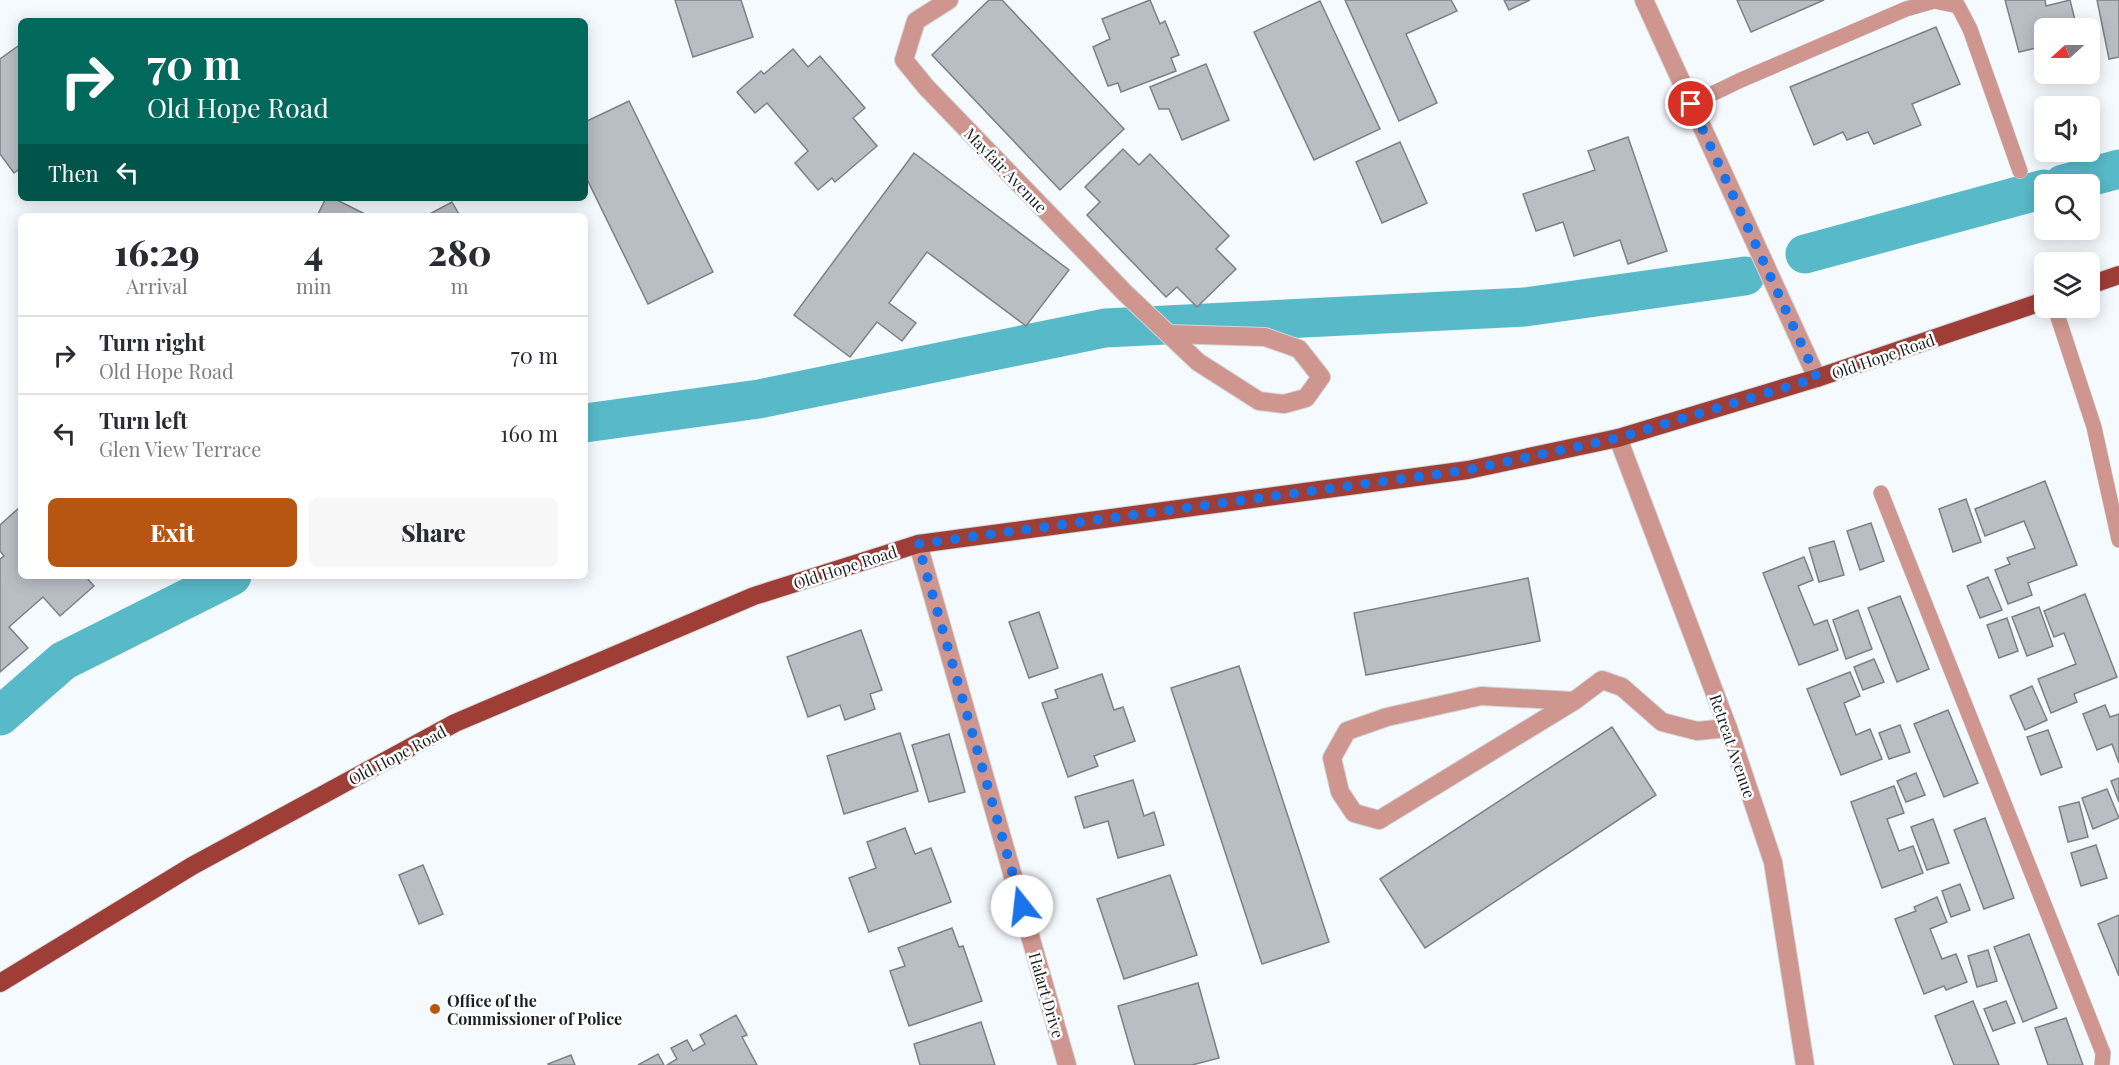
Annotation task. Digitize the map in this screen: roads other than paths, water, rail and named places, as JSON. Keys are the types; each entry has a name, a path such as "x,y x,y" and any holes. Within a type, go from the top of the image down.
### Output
{"main road":[{"path":"2100,282 2119,275"},
{"name":"Old Hope Road","path":"0,983 192,866 455,723 754,596 918,544 1468,470 1618,438 1817,378 2034,304"}],"street":[{"name":"Mayfair Avenue","path":"949,0 916,21 904,60 926,87 1125,293 1168,334 1198,362 1259,401 1284,404 1306,398 1321,377 1299,349 1265,337 1168,334"},
{"path":"1644,0 1817,378"},
{"name":"Retreat Avenue","path":"1618,438 1728,728 1773,862 1805,1065"},
{"name":"Halart Drive","path":"918,544 1068,1065"},
{"path":"1574,701 1481,696 1387,717 1347,731 1332,758 1340,792 1354,813 1379,820 1574,701 1602,680 1622,687 1662,722 1697,731 1728,728"}],"lane":[{"path":"1691,104 1906,9 1935,1 1958,6 1970,29 2020,171"},
{"path":"2058,318 2094,428 2119,540"},
{"path":"1881,493 2103,1053 2102,1065"}],"waterway":[{"path":"2100,174 2119,169"},
{"path":"1805,254 2034,192"},
{"path":"588,423 759,399 1105,328 1525,307 1745,276"},
{"path":"0,716 63,661 226,579"}],"place":[{"name":"Office of the Commissioner of Police","path":"435,1009"}]}
